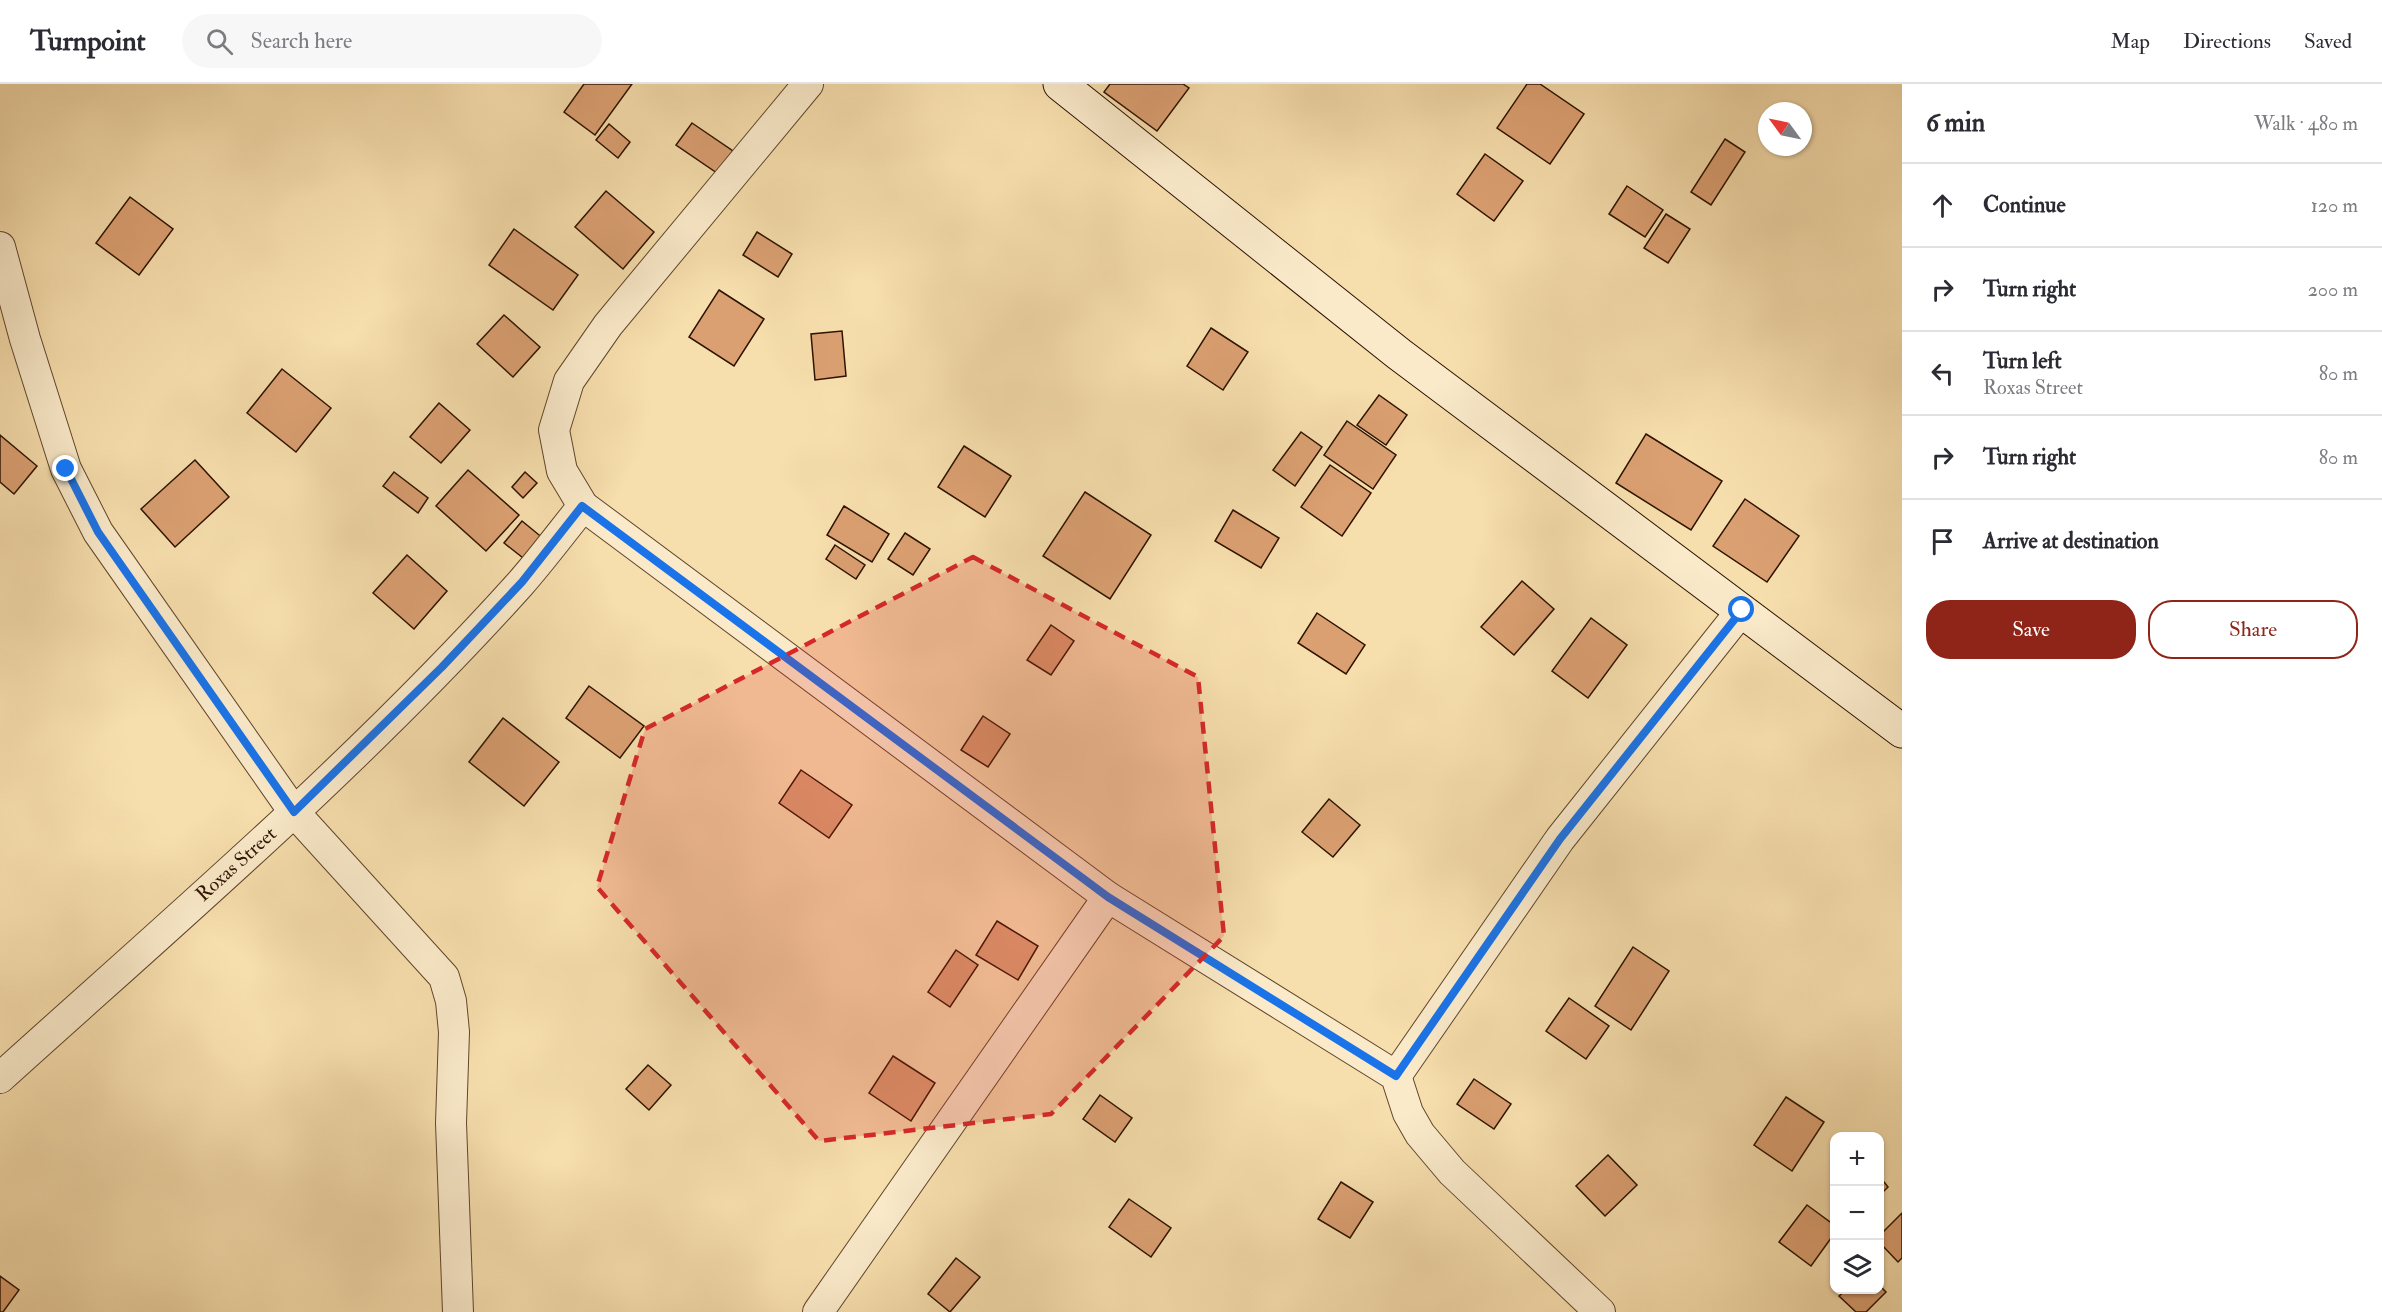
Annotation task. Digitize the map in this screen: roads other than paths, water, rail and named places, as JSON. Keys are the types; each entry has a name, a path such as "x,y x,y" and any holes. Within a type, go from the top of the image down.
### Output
{"street":[{"path":"808,84 608,325 569,381 554,430 562,471 582,506 1108,897 1396,1076 1408,1113 1420,1134 1452,1172 1600,1312"},
{"path":"1060,84 1399,354 1902,732"},
{"path":"0,247 25,339 66,469 98,532 294,812 444,977 451,1001 454,1032 451,1123 458,1312"},
{"name":"Roxas Street","path":"0,1078 294,812 442,667 522,582 582,506"},
{"path":"1396,1076 1560,839 1742,610"},
{"path":"818,1312 1108,897"}]}
